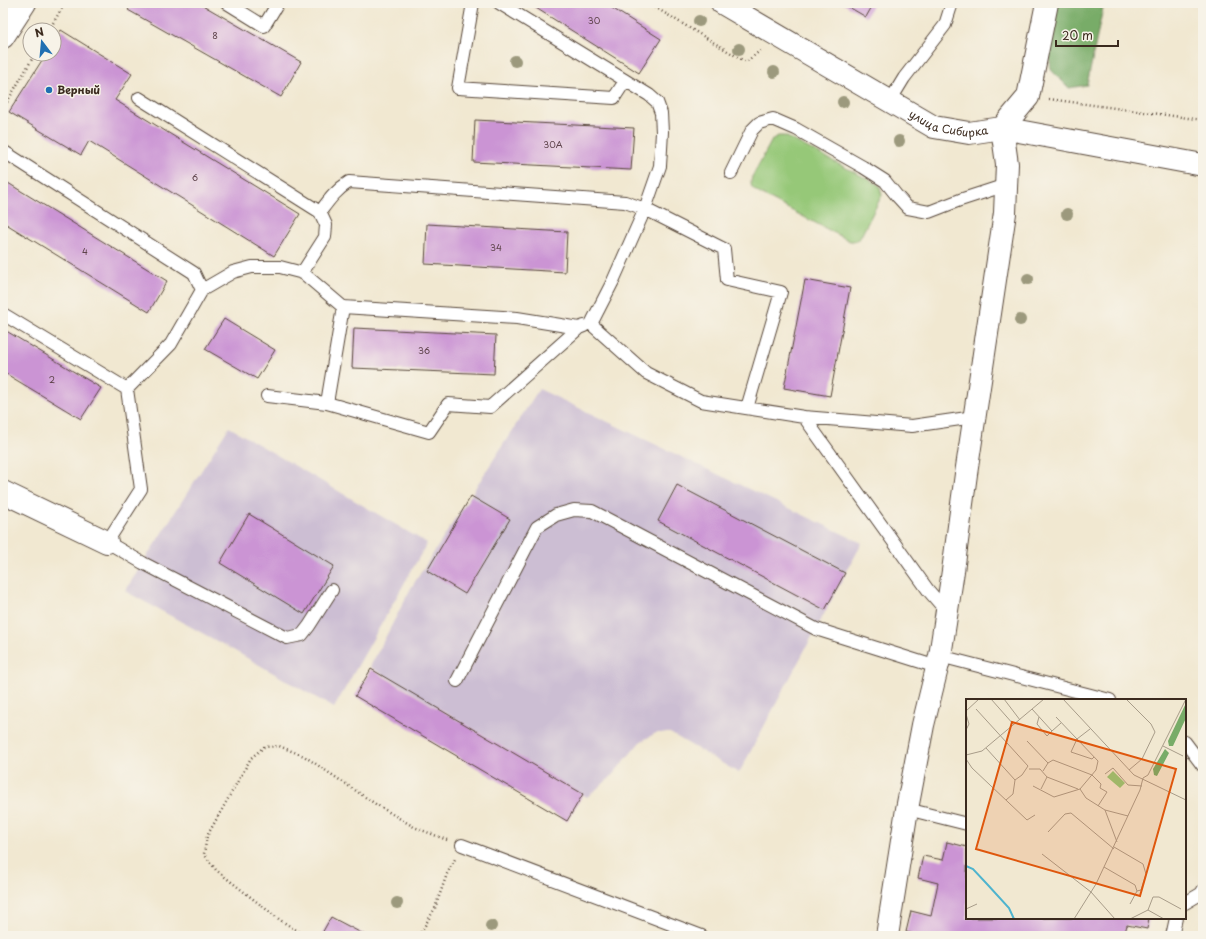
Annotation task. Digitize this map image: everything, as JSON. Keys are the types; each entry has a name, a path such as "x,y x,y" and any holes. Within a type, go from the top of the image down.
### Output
{"street":[{"name":"улица Сибирка","path":"722,3 934,128 970,133 1002,128 1203,165"},
{"path":"887,936 923,725 938,662 954,572 974,417 1005,213 1007,164 1002,128 1028,97 1047,3"},
{"path":"3,37 15,9"},
{"path":"3,492 107,542"}],"lane":[{"path":"227,3 264,26 278,3"},
{"path":"473,3 458,88 614,98 625,81"},
{"path":"267,396 327,403 429,432 448,404 490,407 579,328 591,324 613,281 645,209 660,166 662,132 661,113 657,102 653,99 499,3"},
{"path":"890,101 904,78 945,25 952,3"},
{"path":"139,98 320,212 326,225 324,236 302,273"},
{"path":"731,173 752,130 759,123 773,119 796,129 863,167 884,182 908,208 929,212 1006,185"},
{"path":"3,151 194,273 202,290"},
{"path":"320,212 331,197 349,182 625,202 645,209 724,249 727,280 781,292 747,408"},
{"path":"127,389 171,344 202,290 233,272 252,267 280,267 302,273 343,307 517,318 579,328"},
{"path":"327,403 343,307"},
{"path":"3,314 127,389"},
{"path":"591,324 646,373 701,401 804,417 912,426 974,417"},
{"path":"127,389 141,489 107,542 143,563 287,638 302,635 332,590"},
{"path":"804,417 928,590 947,612"},
{"path":"457,681 538,527 556,515 574,510 592,511 816,629 938,662 1105,699"},
{"path":"1186,743 1203,766"},
{"path":"908,809 966,824"},
{"path":"462,845 702,936"},
{"path":"1186,902 1202,893 1203,890"},
{"path":"1172,936 1176,919"}],"path":[{"path":"54,22 65,3"},
{"path":"648,3 746,62 778,36"},
{"path":"3,109 30,62"},
{"path":"1028,97 1203,120"},
{"path":"306,936 280,920 216,870 204,854 207,836 210,830 251,758 264,747 279,746 304,756 377,805 414,827 462,845 447,874 435,908 419,936"}],"shaded area":[{"path":"539,389 862,543 739,773 670,733 656,733 640,742 610,778 587,797 370,667 411,588"},
{"path":"229,427 427,543 334,708 235,651 125,591"}],"green space":[{"path":"1057,3 1104,3 1087,85 1069,88 1051,70 1048,47"},
{"path":"778,136 785,136 879,185 882,195 860,238 855,241 850,241 762,195 752,188 752,177 772,140"}],"building":[{"path":"133,3 199,3 301,62 281,97 128,10"},
{"path":"528,3 604,3 661,39 639,73"},
{"path":"842,3 874,3 866,17"},
{"path":"62,31 132,74 115,100 300,214 274,256 89,141 81,155 9,112 41,62 62,62"},
{"path":"475,120 634,128 631,170 473,162"},
{"path":"8,183 167,281 149,312 3,222 3,190"},
{"path":"427,224 567,232 565,272 425,264"},
{"path":"805,280 850,288 830,396 784,388"},
{"path":"224,319 275,350 257,379 205,349"},
{"path":"354,328 496,335 494,374 352,368"},
{"path":"3,329 101,388 81,419 3,372"},
{"path":"677,485 845,573 825,610 658,521"},
{"path":"471,496 510,519 465,594 427,571"},
{"path":"249,514 334,566 304,614 220,563"},
{"path":"371,669 583,794 567,821 355,696"},
{"path":"947,842 966,847 966,919 1149,919 1147,929 1127,925 1124,936 922,936 906,932 911,911 931,916 938,883 918,878 923,856 943,860"},
{"path":"331,917 367,936 321,935"}],"place":[{"name":"Верный","path":"49,90"}]}
